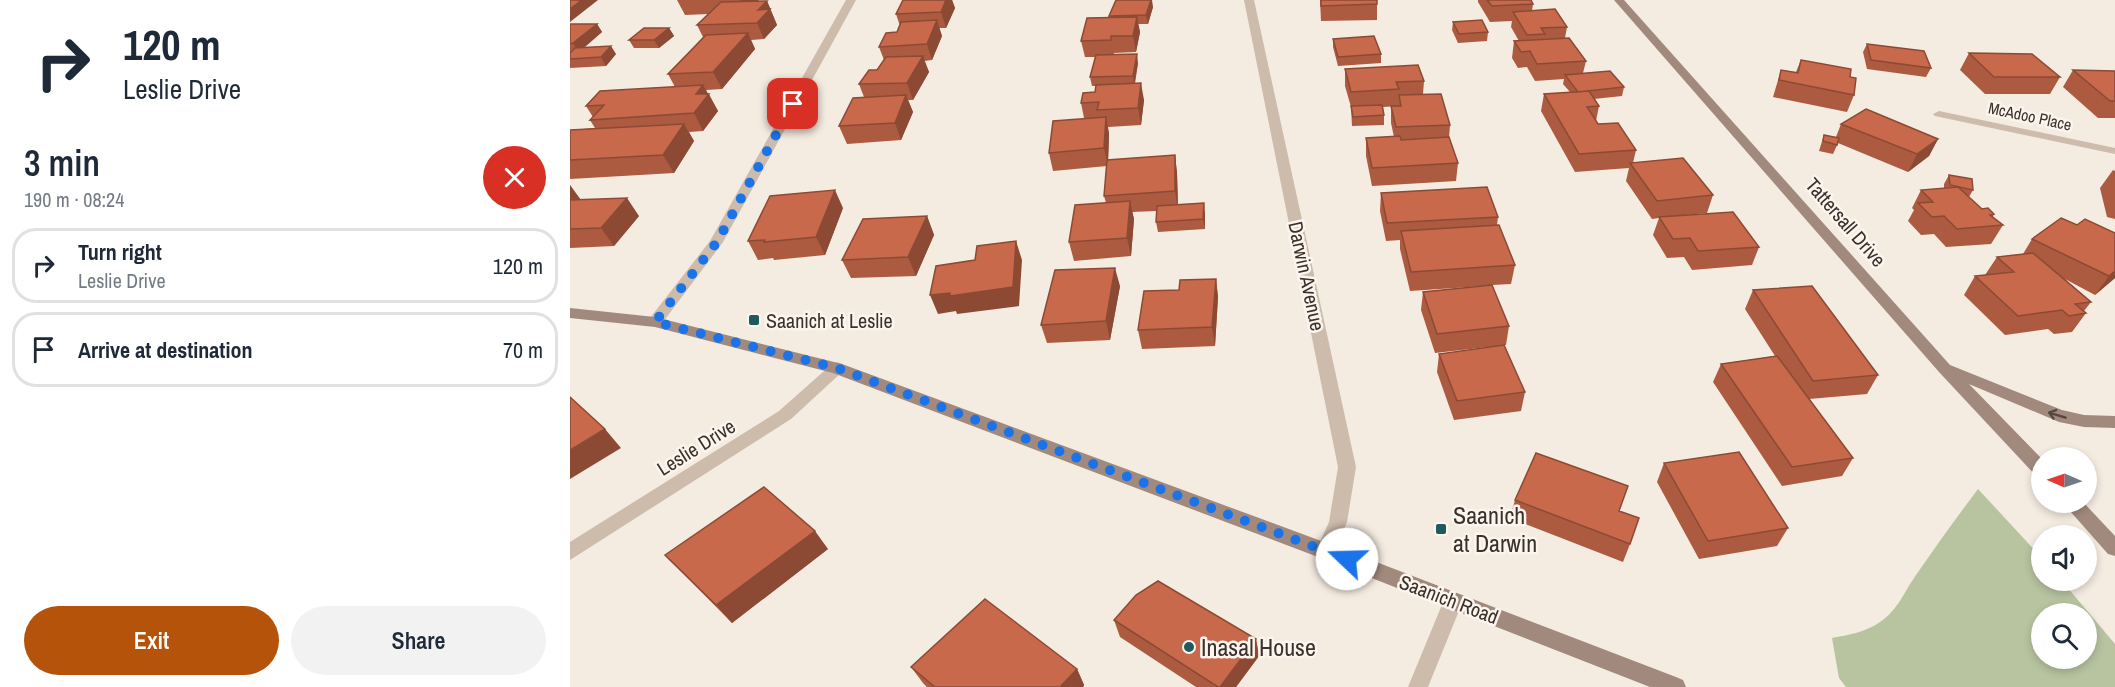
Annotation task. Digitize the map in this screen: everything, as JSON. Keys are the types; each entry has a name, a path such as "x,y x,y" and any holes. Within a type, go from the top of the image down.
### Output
{"main road":[{"name":"Tattersall Drive","path":"1619,0 1944,368 2031,459"},
{"name":"Saanich Road","path":"570,313 655,322 837,368 1325,551 1676,687"},
{"path":"1944,368 2053,414 2084,421 2115,422"},
{"path":"2082,513 2115,548"}],"street":[{"path":"655,322 717,242 850,0"},
{"name":"Darwin Avenue","path":"1249,0 1347,467 1338,522 1325,551"},
{"name":"McAdoo Place","path":"1939,114 2115,151"},
{"name":"Leslie Drive","path":"570,552 785,415 837,368"},
{"path":"1418,687 1454,601"}],"green space":[{"path":"1978,489 2031,546 2031,591 2070,591 2081,603 2031,603 2031,669 2097,669 2097,623 2115,644 2115,687 1846,687 1839,678 1832,638 1857,633 1880,622 1892,612"}],"building":[{"path":"570,0 582,0 570,9"},
{"path":"903,0 946,0 941,12 896,14"},
{"path":"1116,0 1151,0 1146,15 1109,16"},
{"path":"1321,0 1377,0 1377,4 1321,6"},
{"path":"1487,0 1531,0 1533,4 1492,6"},
{"path":"767,1 758,10 770,9 757,23 697,25 721,2"},
{"path":"1555,9 1567,27 1541,28 1545,34 1527,35 1513,12"},
{"path":"1137,17 1133,36 1111,36 1111,40 1081,41 1087,18"},
{"path":"937,20 927,44 879,47 886,33 897,32 901,22"},
{"path":"1482,20 1488,32 1459,34 1453,22"},
{"path":"570,24 597,24 570,44"},
{"path":"644,28 669,28 654,40 629,40"},
{"path":"748,33 713,72 668,74 706,35"},
{"path":"1374,36 1381,54 1338,57 1333,39"},
{"path":"1569,38 1586,61 1537,64 1530,51 1521,52 1514,41"},
{"path":"1867,44 1924,51 1931,68 1871,60"},
{"path":"611,46 601,57 570,59 570,53 575,48"},
{"path":"1969,53 2032,54 2060,77 1994,77"},
{"path":"1137,54 1133,76 1090,77 1096,55"},
{"path":"923,56 907,83 859,84 869,70 877,70 886,57"},
{"path":"1801,60 1851,69 1850,77 1856,78 1854,95 1779,80 1781,70 1798,73"},
{"path":"1418,65 1424,81 1396,82 1399,89 1351,92 1345,69"},
{"path":"2073,70 2115,71 2115,101 2110,101"},
{"path":"1610,71 1624,87 1578,92 1565,75"},
{"path":"1141,83 1138,108 1097,110 1099,102 1081,103 1083,93 1095,92 1096,85"},
{"path":"703,85 696,94 709,94 694,113 590,120 604,105 586,106 600,91"},
{"path":"1589,91 1599,106 1587,107 1598,124 1618,123 1636,150 1579,154 1544,94"},
{"path":"1441,94 1450,125 1396,127 1391,106 1401,106 1399,95"},
{"path":"906,95 895,123 839,126 853,98"},
{"path":"1382,105 1384,115 1353,117 1351,106"},
{"path":"1866,109 1938,139 1917,154 1841,124"},
{"path":"1106,117 1104,148 1049,153 1053,121"},
{"path":"684,124 663,155 570,160 570,130"},
{"path":"1824,135 1839,138 1837,145 1823,141"},
{"path":"1400,136 1401,140 1449,137 1458,163 1372,168 1366,138"},
{"path":"1175,155 1175,191 1104,196 1107,160"},
{"path":"1683,158 1713,195 1657,201 1630,163"},
{"path":"1949,175 1972,179 1973,190 1950,185"},
{"path":"1487,187 1498,217 1387,223 1381,193"},
{"path":"1958,187 1982,209 1988,208 1994,214 1990,215 2003,225 1957,229 1944,216 1932,217 1918,203 1933,202 1921,190"},
{"path":"835,190 816,237 764,242 765,240 748,241 770,196"},
{"path":"627,198 601,228 570,229 570,200"},
{"path":"1130,201 1127,238 1069,242 1075,205"},
{"path":"1204,203 1203,219 1156,222 1157,206"},
{"path":"1733,212 1759,247 1698,251 1690,238 1673,239 1659,217"},
{"path":"927,216 908,257 842,260 863,219"},
{"path":"2061,218 2077,225 2085,219 2115,233 2115,271 2109,276 2032,239"},
{"path":"1499,225 1515,265 1411,272 1401,231"},
{"path":"1016,241 1013,287 950,296 950,293 930,295 936,266 975,260 977,246"},
{"path":"2033,253 2091,302 2075,304 2086,313 2069,316 2062,310 2018,316 1975,276 2014,272 1997,257"},
{"path":"1115,268 1106,321 1041,325 1055,270"},
{"path":"1216,279 1212,327 1138,330 1144,291 1179,290 1180,280"},
{"path":"1492,285 1509,326 1437,334 1423,292"},
{"path":"1812,286 1878,375 1813,381 1753,290"},
{"path":"1504,345 1525,392 1457,401 1439,354"},
{"path":"1777,356 1853,458 1792,467 1721,364"},
{"path":"570,397 605,429 570,450"},
{"path":"1739,452 1788,528 1708,541 1664,463"},
{"path":"1536,453 1628,486 1619,511 1639,518 1630,544 1515,500"},
{"path":"764,487 815,531 716,605 665,555"},
{"name":"Inasal House","path":"1158,581 1256,639 1220,687 1114,620 1136,595"},
{"path":"985,599 1077,669 1060,687 935,687 911,667"}],"place":[{"name":"Saanich at Leslie","path":"754,320"},
{"name":"Saanich at Darwin","path":"1441,529"},
{"name":"Inasal House","path":"1189,647"}],"route":[{"path":"793,104 717,242 655,322 837,368 1347,559"}]}
